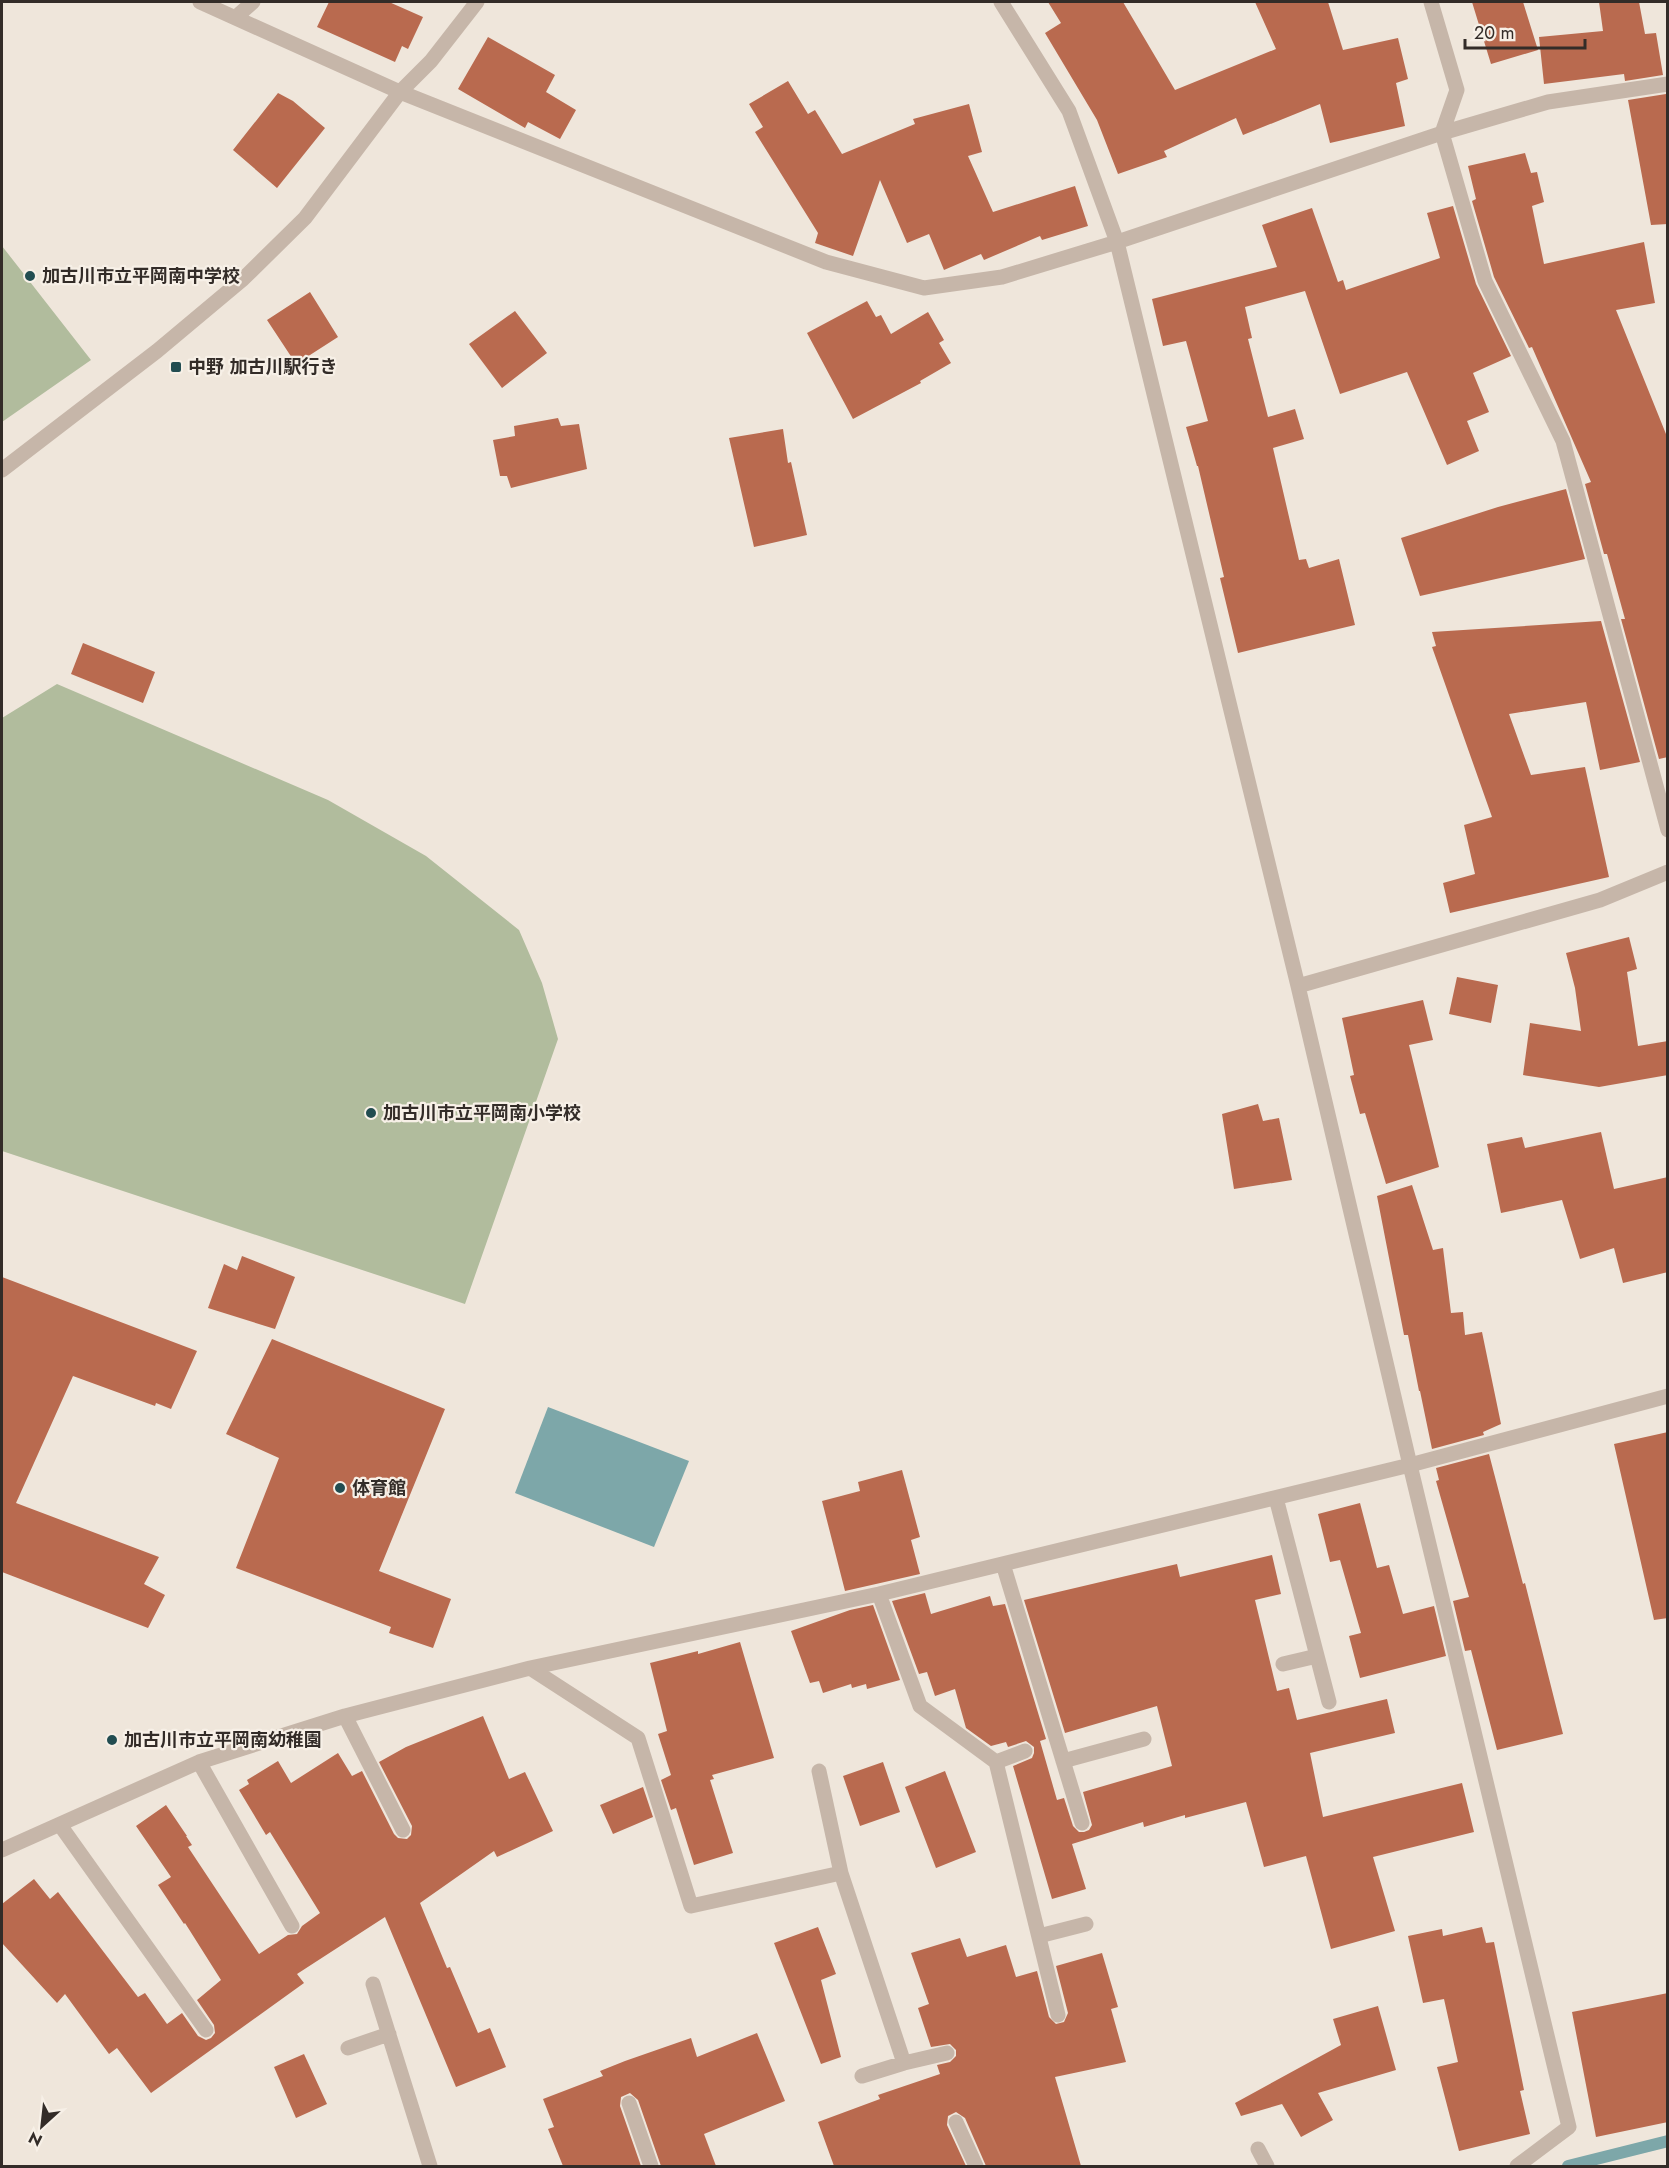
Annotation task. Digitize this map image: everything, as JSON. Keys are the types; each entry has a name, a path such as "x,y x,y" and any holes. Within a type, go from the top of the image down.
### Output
{"street":[{"path":"200,2 400,92 826,262 924,288 1002,277 1117,242 1442,133 1548,102 1668,84"},
{"path":"237,17 254,2"},
{"path":"2,470 157,351 243,279 305,218 400,92 431,61 477,2"},
{"path":"1001,2 1069,111 1117,242 1298,986 1410,1466 1569,2127 1517,2166"},
{"path":"1431,2 1457,90 1442,133 1485,281 1563,441 1668,830"},
{"path":"1298,986 1600,900 1668,872"},
{"path":"2,1850 199,1762 345,1716 530,1668 879,1594 1410,1466 1668,1396"},
{"path":"1276,1498 1329,1702"},
{"path":"1003,1564 1082,1823"},
{"path":"879,1594 920,1706 996,1762 1058,2015"},
{"path":"1283,1664 1317,1656"},
{"path":"530,1668 638,1738 691,1906 841,1874"},
{"path":"345,1716 403,1830"},
{"path":"1063,1761 1144,1739"},
{"path":"996,1762 1025,1751"},
{"path":"199,1762 292,1926"},
{"path":"819,1771 841,1874 904,2062"},
{"path":"60,1825 206,2030"},
{"path":"1039,1936 1086,1924"},
{"path":"373,1984 430,2166"},
{"path":"348,2048 389,2034"},
{"path":"862,2076 904,2062 947,2053"},
{"path":"629,2103 651,2166"},
{"path":"956,2122 976,2166"},
{"path":"1258,2149 1268,2166"}],"green space":[{"name":"加古川市立平岡南中学校","path":"2,246 91,360 2,422"},
{"path":"57,684 328,800 426,856 519,930 542,983 558,1039 465,1304 2,1151 2,718"}],"water":[{"path":"548,1407 689,1461 654,1547 515,1493"}],"building":[{"path":"329,2 389,2 423,17 408,49 402,46 395,62 317,27"},
{"path":"1048,2 1123,2 1175,90 1276,49 1255,2 1328,2 1343,50 1398,38 1408,79 1396,83 1405,126 1330,143 1320,104 1243,135 1236,118 1164,151 1167,157 1118,174 1097,120 1045,33 1061,23"},
{"path":"1472,2 1523,2 1538,50 1491,64"},
{"path":"1599,2 1639,2 1645,34 1656,33 1663,75 1625,81 1624,74 1544,84 1539,37 1603,31"},
{"path":"488,37 555,75 546,92 576,110 560,139 528,122 525,128 458,89"},
{"path":"788,81 808,114 815,110 842,154 915,124 913,119 969,104 982,152 968,156 993,212 1075,186 1088,226 1042,240 1040,236 984,260 981,254 944,270 929,234 907,243 880,180 853,256 815,243 818,233 755,132 763,127 749,104"},
{"path":"278,93 293,101 325,128 277,188 233,150"},
{"path":"1666,94 1668,224 1651,225 1628,100"},
{"path":"1525,153 1531,173 1537,172 1544,202 1532,206 1544,264 1644,242 1655,303 1616,310 1668,439 1668,757 1659,759 1621,619 1625,619 1585,484 1591,482 1532,347 1529,348 1494,277 1472,201 1476,199 1468,166"},
{"path":"1453,206 1476,284 1511,356 1473,373 1489,412 1467,421 1479,451 1447,465 1407,372 1340,394 1305,291 1245,307 1252,338 1248,339 1268,417 1295,409 1304,439 1273,448 1299,560 1306,559 1309,568 1339,559 1355,625 1238,653 1220,578 1224,577 1198,466 1186,427 1208,421 1186,341 1163,346 1152,299 1277,267 1262,225 1312,208 1338,282 1343,280 1346,290 1440,258 1427,213"},
{"path":"310,292 338,337 296,364 267,320"},
{"path":"867,301 876,317 881,315 891,334 928,312 944,340 939,343 951,363 920,381 921,383 853,419 807,333"},
{"path":"515,311 547,353 502,388 469,344"},
{"path":"558,418 561,426 579,424 587,469 511,488 507,476 500,476 493,440 515,436 514,426"},
{"path":"783,429 788,463 791,462 807,535 754,547 729,438"},
{"path":"1566,489 1585,559 1420,596 1401,538 1498,507"},
{"path":"1601,621 1640,762 1600,770 1586,702 1509,714 1531,775 1585,767 1609,877 1450,913 1443,883 1475,874 1464,825 1492,817 1432,647 1436,646 1432,632"},
{"path":"83,643 155,672 143,703 71,674"},
{"path":"1629,937 1637,969 1627,972 1638,1046 1668,1041 1668,1075 1599,1087 1523,1075 1530,1023 1581,1031 1575,988 1566,953"},
{"path":"1457,977 1498,985 1491,1023 1449,1014"},
{"path":"1423,1000 1433,1040 1409,1045 1439,1167 1386,1184 1365,1113 1360,1114 1350,1076 1354,1075 1342,1018"},
{"path":"1258,1104 1263,1121 1279,1118 1292,1180 1234,1189 1222,1114"},
{"path":"1601,1132 1614,1189 1668,1177 1668,1272 1623,1283 1614,1248 1580,1259 1562,1200 1501,1213 1487,1144 1522,1137 1525,1148"},
{"path":"1412,1185 1433,1250 1443,1248 1451,1313 1463,1312 1465,1335 1482,1332 1501,1424 1483,1432 1484,1435 1432,1449 1408,1335 1404,1335 1377,1196"},
{"path":"242,1256 295,1277 275,1329 208,1308 224,1264 237,1270"},
{"path":"2,1277 197,1351 171,1409 156,1403 155,1406 73,1376 16,1503 159,1557 144,1584 165,1595 148,1628 2,1572"},
{"name":"体育館","path":"272,1339 445,1409 379,1571 451,1599 433,1648 389,1633 391,1627 236,1568 279,1458 226,1434"},
{"path":"1668,1432 1668,1618 1654,1620 1614,1444"},
{"path":"1489,1454 1523,1584 1525,1583 1563,1734 1497,1750 1471,1650 1465,1651 1453,1601 1469,1597 1436,1481 1439,1480 1436,1468"},
{"path":"902,1470 920,1537 911,1540 920,1574 845,1591 822,1501 860,1491 858,1482"},
{"path":"1360,1503 1377,1568 1389,1565 1403,1614 1434,1606 1446,1656 1360,1678 1349,1636 1361,1633 1340,1560 1330,1562 1318,1514"},
{"path":"1272,1555 1281,1594 1255,1600 1277,1691 1289,1688 1297,1720 1387,1699 1395,1733 1310,1753 1323,1817 1462,1783 1474,1832 1373,1857 1395,1931 1331,1949 1306,1856 1264,1867 1246,1802 1185,1818 1185,1815 1144,1827 1143,1822 1072,1844 1086,1889 1052,1899 1013,1766 1032,1758 1034,1747 1026,1741 1008,1747 1006,1742 991,1746 966,1728 955,1689 935,1696 927,1672 919,1674 892,1601 925,1593 931,1614 990,1596 993,1606 1005,1604 1046,1739 1040,1741 1057,1800 1064,1798 1073,1826 1079,1832 1084,1832 1092,1825 1083,1792 1172,1766 1157,1706 1065,1733 1024,1600 1177,1564 1180,1577"},
{"path":"873,1605 900,1680 867,1689 866,1684 852,1688 851,1684 823,1693 819,1681 810,1683 791,1631 850,1610"},
{"path":"740,1642 774,1758 712,1775 714,1779 710,1780 733,1853 694,1865 676,1808 671,1810 661,1780 671,1775 658,1734 667,1731 650,1663 698,1651 698,1654"},
{"path":"483,1716 509,1779 525,1772 553,1831 497,1857 494,1851 420,1903 447,1968 450,1967 478,2033 490,2028 506,2067 456,2087 385,1917 297,1974 304,1983 151,2093 117,2048 109,2054 65,1994 57,2003 2,1943 2,1904 34,1879 50,1899 58,1892 138,1997 145,1993 167,2024 182,2013 198,2036 206,2040 211,2038 215,2033 214,2025 197,2000 221,1980 158,1885 171,1877 136,1826 166,1805 192,1845 188,1847 259,1954 288,1935 297,1934 302,1926 320,1913 270,1832 266,1835 239,1790 249,1784 247,1780 278,1761 291,1783 338,1753 352,1776 362,1771 394,1834 398,1838 407,1839 411,1835 412,1826 379,1762 406,1747"},
{"path":"883,1762 900,1812 860,1826 843,1776"},
{"path":"945,1771 976,1852 936,1868 905,1787"},
{"path":"643,1787 653,1817 613,1834 600,1805"},
{"path":"818,1927 836,1974 821,1980 841,2057 821,2064 774,1943"},
{"path":"1482,1927 1486,1943 1494,1942 1524,2090 1520,2091 1530,2134 1459,2151 1437,2067 1458,2062 1444,1999 1423,2003 1408,1936 1442,1929 1443,1936"},
{"path":"960,1938 967,1957 1006,1945 1016,1977 1037,1971 1049,2017 1056,2024 1064,2022 1068,2013 1056,1966 1102,1953 1118,2007 1111,2009 1126,2062 1055,2077 1081,2166 986,2166 965,2118 956,2112 948,2116 947,2125 966,2166 834,2166 818,2122 880,2099 878,2095 940,2074 937,2065 950,2062 956,2056 956,2050 950,2044 931,2047 918,2008 929,2004 911,1953"},
{"path":"1668,1993 1668,2122 1596,2137 1572,2012"},
{"path":"1378,2006 1396,2070 1318,2093 1333,2120 1301,2137 1282,2104 1241,2116 1235,2103 1341,2045 1333,2019"},
{"path":"757,2033 785,2101 704,2134 716,2166 661,2166 638,2100 630,2093 621,2097 620,2106 641,2166 563,2166 548,2129 554,2127 543,2099 603,2076 600,2071 691,2038 697,2057"},
{"path":"304,2054 327,2104 296,2118 274,2067"}],"waterway":[{"path":"1568,2166 1668,2141"}],"place":[{"name":"加古川市立平岡南中学校","path":"30,276"},
{"name":"中野 加古川駅行き","path":"176,367"},
{"name":"加古川市立平岡南小学校","path":"371,1113"},
{"name":"体育館","path":"340,1488"},
{"name":"加古川市立平岡南幼稚園","path":"112,1740"}]}
